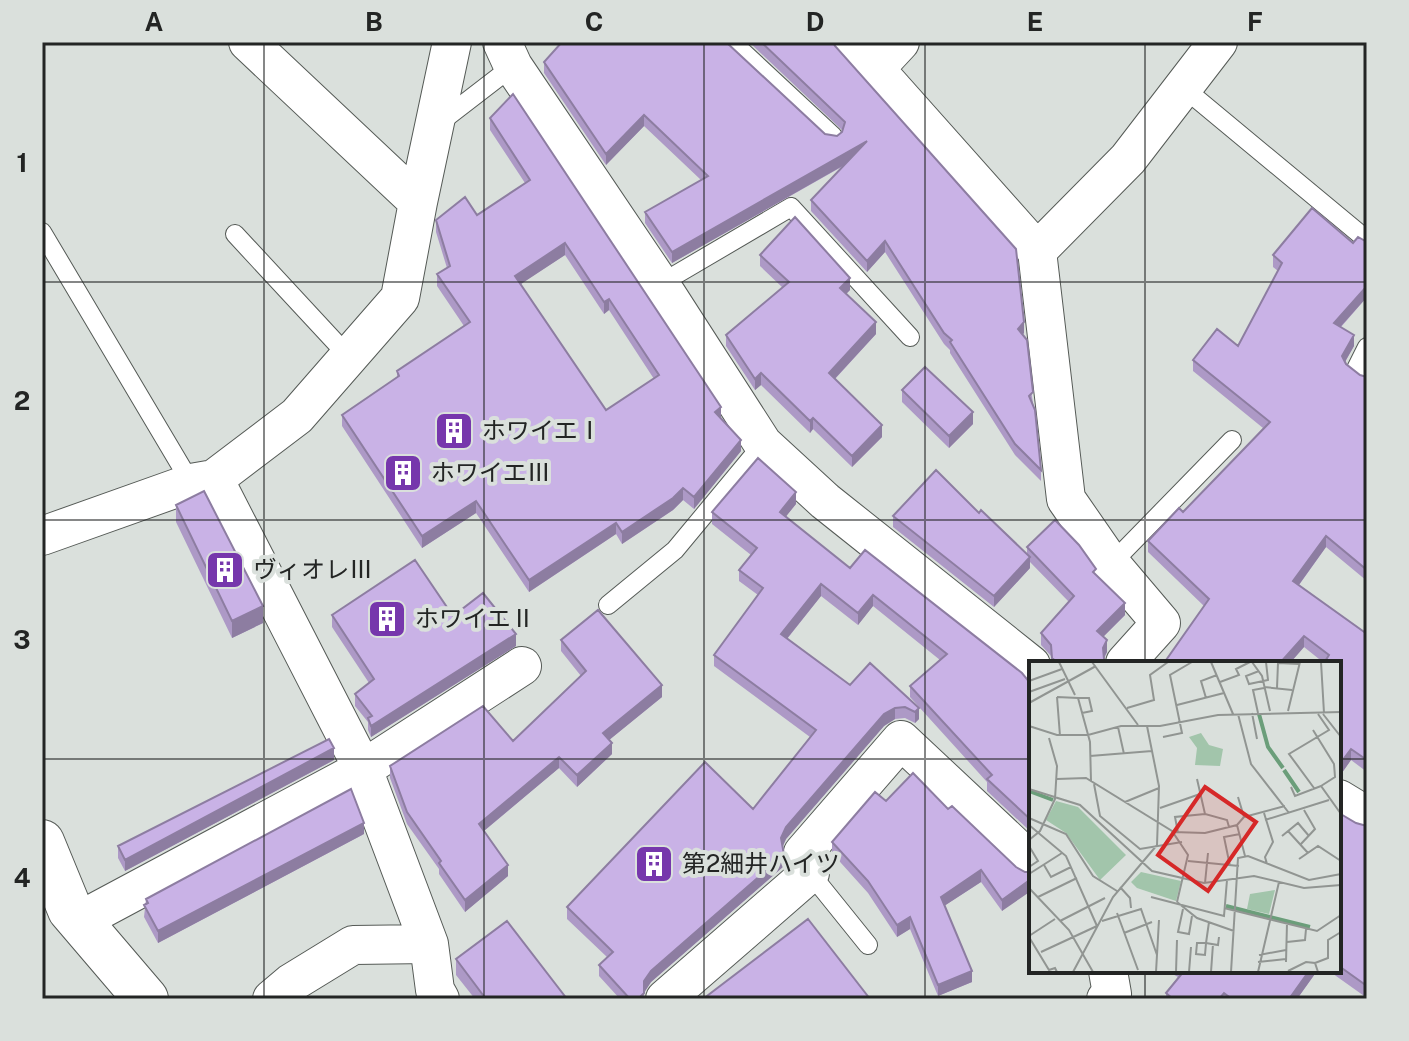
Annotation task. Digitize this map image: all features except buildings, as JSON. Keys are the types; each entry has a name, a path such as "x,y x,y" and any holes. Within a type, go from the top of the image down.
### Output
{"street":[{"path":"248,42 418,202"},
{"path":"42,536 202,481 297,416 400,298 452,42"},
{"path":"900,42 863,56 1037,251 1066,499 1111,564 1161,623 1127,661"},
{"path":"1037,251 1128,159 1185,89 1218,42"},
{"path":"518,50 660,284 763,444 825,501 1029,663"},
{"path":"202,481 363,769 429,944 435,990 440,999"},
{"path":"79,921 363,769 522,666"},
{"path":"665,999 810,873 803,853 901,740 1029,860"},
{"path":"1341,800 1367,816"},
{"path":"42,842 70,910 146,999"},
{"path":"272,999 291,983 353,945 429,944"}],"lane":[{"path":"732,42 833,136"},
{"path":"434,126 518,50"},
{"path":"1185,89 1367,240"},
{"path":"660,284 791,207 910,337"},
{"path":"42,232 202,481"},
{"path":"235,234 350,358"},
{"path":"1367,347 1356,369 1367,377"},
{"path":"1111,564 1232,440"},
{"path":"608,605 675,550 763,444"},
{"path":"810,873 868,945"}],"place":[{"name":"ホワイエⅠ","path":"454,431"},
{"name":"ホワイエⅢ","path":"403,473"},
{"name":"ヴィオレⅢ","path":"225,570"},
{"name":"ホワイエⅡ","path":"387,619"},
{"name":"第2細井ハイツ","path":"654,864"}]}
